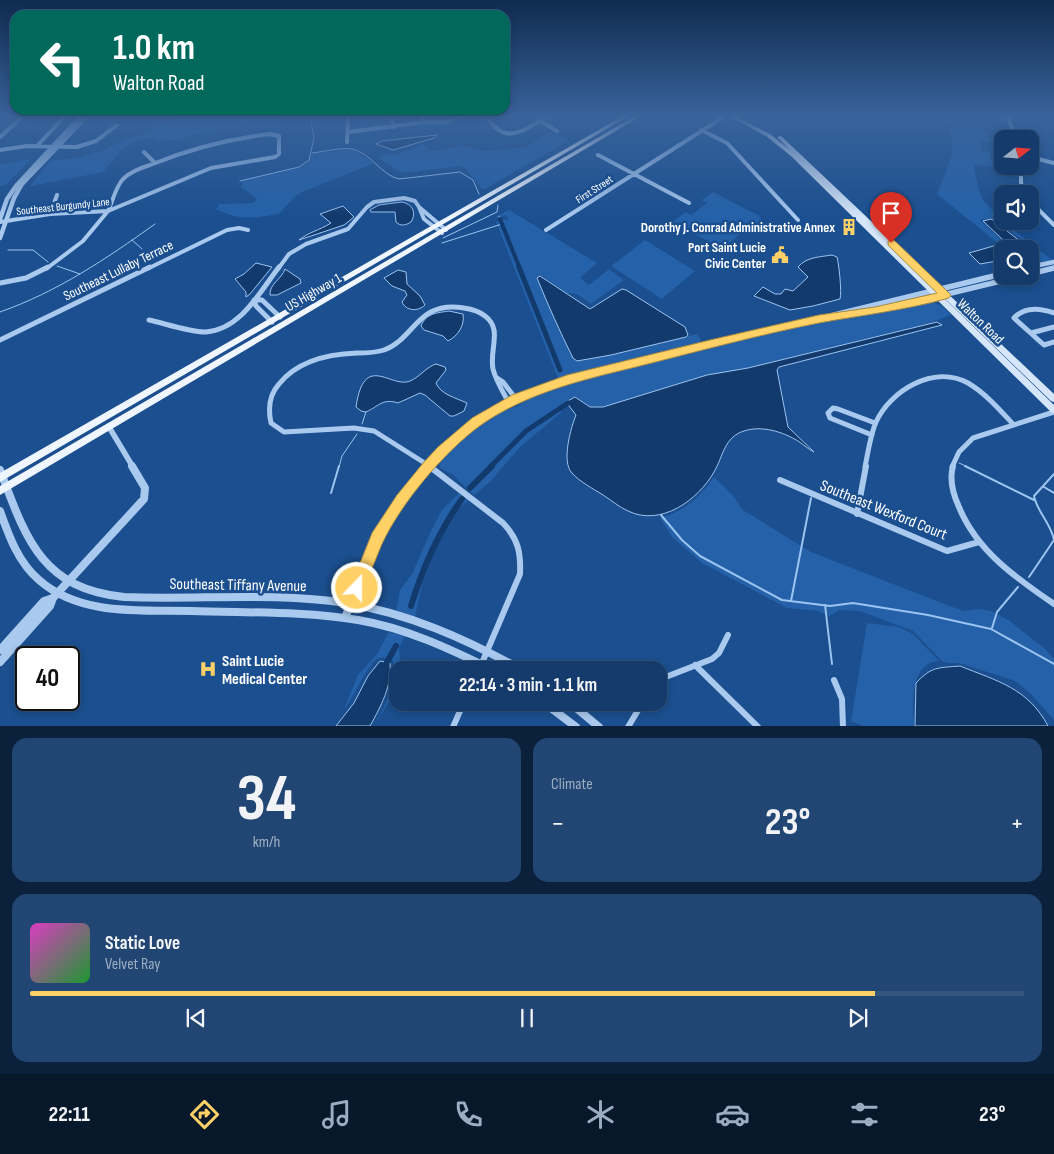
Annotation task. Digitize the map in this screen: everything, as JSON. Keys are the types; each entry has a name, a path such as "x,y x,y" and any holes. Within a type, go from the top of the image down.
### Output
{"main road":[{"name":"US Highway 1","path":"4,489 270,333 571,150"},
{"name":"US Highway 1","path":"1,475 280,317 582,150"},
{"name":"Walton Road","path":"786,150 936,290"},
{"name":"Walton Road","path":"794,150 879,231 1053,409"},
{"path":"825,186 855,207"},
{"path":"847,208 854,211 879,231"},
{"name":"Walton Road","path":"942,296 1054,399"},
{"path":"270,333 280,317"}],"street":[{"path":"0,221 7,199 48,150"},
{"path":"0,238 14,198 22,184 54,150"},
{"name":"Southeast Burgundy Lane","path":"154,162 184,150"},
{"name":"Southeast Burgundy Lane","path":"0,221 50,214 108,211 212,168 224,164 275,157 279,154 279,150"},
{"name":"First Street","path":"546,230 671,150"},
{"path":"732,150 798,220"},
{"path":"0,284 26,278 53,265 93,230 108,211 123,179 154,162 144,152"},
{"path":"598,154 689,203"},
{"path":"1039,159 1054,163"},
{"path":"50,214 57,195"},
{"path":"149,320 205,332 216,331 226,327 240,318 290,254 296,249 324,236 348,229 370,204 404,198 415,202 424,219 441,229"},
{"path":"1039,212 1054,225"},
{"name":"Southeast Lullaby Terrace","path":"0,340 227,230 239,228 248,230"},
{"path":"1039,265 1054,262"},
{"path":"1039,272 1054,268"},
{"path":"345,618 377,538 402,500 428,466 471,426 516,399 567,380 994,276"},
{"path":"819,319 862,313 994,283"},
{"path":"254,300 262,300 280,317"},
{"path":"254,300 256,306 272,322"},
{"path":"483,661 520,574 521,557 518,544 513,534 503,522 428,466 374,431 367,429 284,432 271,423 268,408 270,397 280,382 293,370 308,362 328,356 384,350 396,343 429,311 447,307 478,312 492,320 496,333 491,346 490,362 497,378 497,385 509,403"},
{"path":"1054,313 1044,310 1018,312 1014,318 1044,345 1054,342"},
{"path":"1031,333 1054,326"},
{"path":"857,514 875,423 894,398 905,389 931,377 946,375 958,378 980,390 1013,424"},
{"path":"497,378 503,382 516,399"},
{"path":"872,434 830,418 828,414 833,408 875,423"},
{"path":"1053,409 973,438 962,447 954,458 952,477 955,499 979,542 997,561 1054,604"},
{"path":"0,662 50,606 55,596 144,499 145,488 109,427"},
{"name":"Southeast Tiffany Avenue","path":"1,475 4,489 30,541 49,567 68,582 87,590 124,597 317,600 350,604 410,619 488,650 507,661"},
{"name":"Southeast Wexford Court","path":"780,480 941,549 948,551 979,542"},
{"name":"Southeast Tiffany Avenue","path":"0,511 14,547 29,570 55,596 94,608 314,615 345,618 405,632 467,661"},
{"path":"0,650 44,601 55,596"},
{"path":"667,676 712,659 719,653 728,635"},
{"path":"695,665 758,726"},
{"path":"834,680 842,699 842,726"},
{"path":"453,726 460,711"},
{"path":"555,711 576,726"},
{"path":"580,711 599,726"},
{"path":"628,726 637,711"}],"shaded area":[{"path":"104,150 122,150 103,172 30,186 50,161 82,157"},
{"path":"352,150 374,163 302,192 294,197 279,214 246,218 216,210 219,204 253,203 257,199 241,187 243,181 301,167 309,161 312,152 322,153"},
{"path":"410,150 553,150 483,190 466,169 460,166 405,173 398,171 379,158 383,154 397,155"},
{"path":"952,150 981,150 989,152 994,167 973,164 980,194 994,212 994,219 980,220 1000,240 994,240 937,194 950,162"},
{"path":"31,159 8,183 0,187 0,164"},
{"path":"713,192 758,215 763,221 750,225 723,249 672,222 686,212 691,215 707,203 702,200"},
{"path":"402,202 413,209 414,215 411,222 405,225 400,225 396,222 395,212 371,212 370,210 379,205"},
{"path":"343,206 354,217 344,225 299,240 331,223 320,214"},
{"path":"509,210 597,263 580,278 589,285 609,269 624,280 591,304 577,294 567,293 542,276 537,278 570,352 580,361 697,334 701,340 700,344 558,378 496,222 504,219 508,220 505,215 498,219 496,217"},
{"path":"993,220 994,230 1006,230 1019,240 1002,240 983,221"},
{"path":"1009,230 1014,230 1026,240 1022,240"},
{"path":"645,240 695,271 662,299 611,266"},
{"path":"994,246 994,261 980,264 969,253"},
{"path":"1039,250 1052,260 1039,263"},
{"path":"832,255 837,257 838,261 840,299 790,310 754,296 763,287 775,294 781,294 785,289 793,291 808,277 798,267 801,264 814,258"},
{"path":"256,263 272,267 246,297 246,292 235,279"},
{"path":"285,269 300,279 301,283 277,295 270,295 270,291"},
{"path":"398,270 406,272 407,284 420,296 425,305 419,309 412,310 406,307 402,302 407,295 405,291 392,286 384,278"},
{"path":"540,276 590,309 622,289 626,290 685,327 688,335 611,355 577,361 573,358 550,308 537,278"},
{"path":"930,301 942,306 951,315 930,323 748,368 703,377 614,404 596,407 589,406 575,396 558,407 562,412 520,447 491,481 474,495 453,475 440,468 439,462 472,431 503,410 518,406 531,396 561,384 809,323"},
{"path":"449,311 463,314 463,322 460,330 448,341 443,336 424,330 421,326 429,316"},
{"path":"937,322 942,325 779,367 777,370 788,427 814,452 798,441 779,432 765,429 744,431 737,434 728,443 714,472 698,492 677,508 665,513 653,516 641,515 621,508 582,482 569,468 567,461 568,444 576,415 566,402 575,397 590,407 603,407 707,375 748,368"},
{"path":"436,364 445,367 446,370 436,383 438,387 449,395 467,403 464,411 450,416 420,393 398,403 388,401 381,403 366,412 356,407 360,390 365,380 372,376 395,381 410,381"},
{"path":"714,477 734,497 743,510 811,552 964,611 979,609 992,611 1010,621 1045,649 1054,659 1054,720 1030,693 1015,681 959,663 942,661 913,631 860,611 839,610 829,616 818,611 787,608 702,563 672,537 660,518 668,516 691,503"},
{"path":"460,492 469,500 453,513 435,548 423,579 415,617 396,611 400,590 412,574 442,510"},
{"path":"867,623 899,627 913,634 939,661 929,664 922,669 918,677 913,707 914,726 863,726 851,721"},
{"path":"389,632 405,636 399,648 400,661 382,658 375,660 344,709 358,675 377,654"},
{"path":"380,661 389,663 387,688 382,703 370,726 336,726 354,703 368,676"},
{"path":"960,666 1010,687 1021,694 1040,713 1048,726 915,726 916,683 927,673 936,669"},
{"path":"389,696 389,702 374,726"}],"waterway":[{"path":"240,181 299,167 309,160 311,150"},
{"path":"312,153 332,150"},
{"path":"355,150 365,155 393,177 399,179 460,172 473,180 479,194"},
{"path":"443,238 497,212 498,205"},
{"path":"500,219 520,269"},
{"path":"132,240 155,224"},
{"path":"442,243 502,224"},
{"path":"80,274 132,240"},
{"path":"132,240 142,249"},
{"path":"8,250 33,250 48,262"},
{"path":"57,266 80,274"},
{"path":"519,267 560,370"},
{"path":"0,312 41,295 80,274"},
{"path":"490,467 526,431 568,403"},
{"path":"362,424 366,412"},
{"path":"339,467 342,456 357,434"},
{"path":"959,463 968,467"},
{"path":"331,493 339,466"},
{"path":"470,488 492,466"},
{"path":"965,466 1034,500"},
{"path":"1029,577 1054,540 1034,496 1054,474"},
{"path":"1044,487 1054,493"},
{"path":"791,601 811,498"},
{"path":"411,606 432,550 453,511 462,499"},
{"path":"661,515 682,540 700,556 782,600 825,605"},
{"path":"992,628 997,612 1018,587"},
{"path":"825,605 853,603 928,615 991,629 1054,664"},
{"path":"825,605 832,664"},
{"path":"387,662 396,646"}],"place":[{"name":"Dorothy J. Conrad Administrative Annex","path":"849,227"},
{"name":"Port Saint Lucie Civic Center","path":"780,255"},
{"name":"Saint Lucie Medical Center","path":"208,669"}],"route":[{"path":"357,588 377,538 402,500 428,466 442,451 476,422 516,399 537,389 567,380 710,344 819,319 875,311 946,295 891,243"}]}
